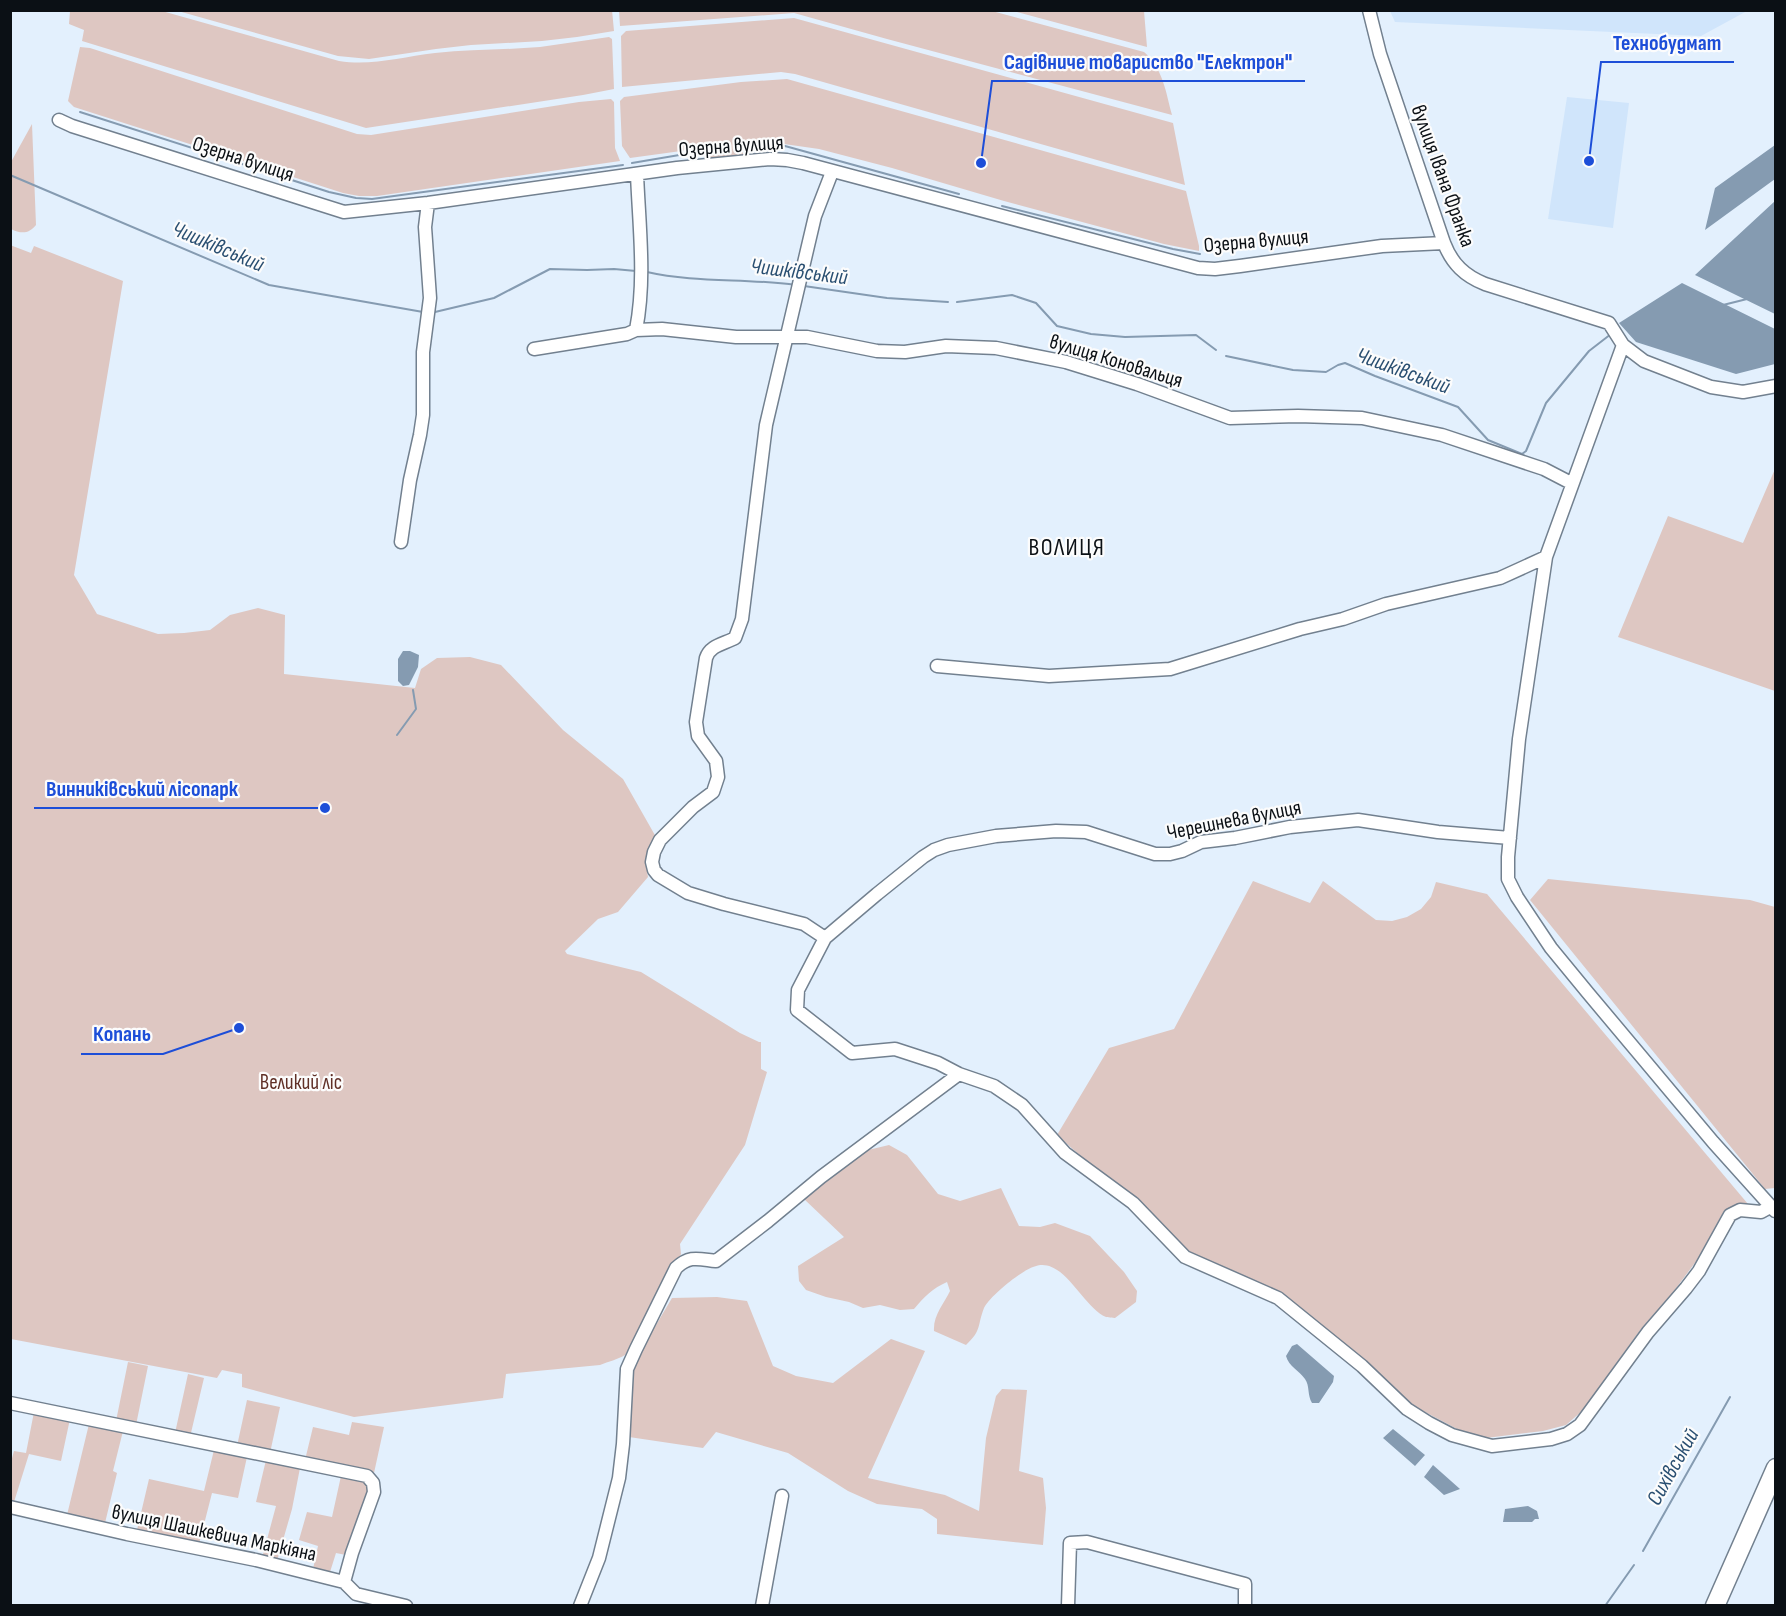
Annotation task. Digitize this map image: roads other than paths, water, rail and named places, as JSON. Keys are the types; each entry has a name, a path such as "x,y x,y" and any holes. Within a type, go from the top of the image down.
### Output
{"highway":[{"path":"1715,1605 1776,1468"}],"street":[{"name":"вулиця Івана Франка","path":"1369,10 1380,54 1443,243 1456,265 1469,277 1485,284 1611,326 1621,342"},
{"name":"Озерна вулиця","path":"59,120 344,212 770,159 787,160 1198,268 1215,269 1382,246 1443,243"},
{"path":"825,938 804,924 688,893 658,876 652,862 660,840 693,807 713,792 718,777 716,761 699,736 696,722 708,652 735,638 742,619 766,425 815,216 832,172"},
{"path":"636,330 642,268 637,174"},
{"path":"401,542 423,415 423,352 430,298 425,227 428,202"},
{"name":"вулиця Коновальця","path":"534,349 627,334 636,330 662,328 736,337 807,337 877,351 905,352 946,346 996,348 1066,362 1137,384 1230,418 1298,416 1362,418 1442,435 1544,469 1571,483"},
{"path":"580,1605 598,1558 619,1478 624,1444 627,1369 676,1268 686,1259 717,1261 821,1177 959,1074 994,1086 1022,1105 1065,1153 1133,1203 1185,1257 1278,1298 1362,1366 1407,1409 1429,1423 1452,1435 1492,1446 1551,1439 1567,1434 1580,1425 1648,1332 1699,1270 1730,1215 1740,1210 1761,1212 1773,1209 1551,948 1517,897 1508,879 1519,739 1546,557 1621,342 1644,361 1711,387 1743,392 1776,386"},
{"path":"937,666 1049,676 1170,669 1300,629 1343,619 1386,604 1500,578 1546,557"},
{"name":"Черешнева вулиця","path":"959,1074 938,1063 895,1049 852,1053 796,1010 798,990 825,938 934,850 996,836 1056,831 1086,832 1155,854 1170,854 1202,842 1290,827 1358,820 1438,832 1510,838"},
{"path":"10,1403 367,1476 373,1483 374,1492 344,1582"},
{"path":"762,1605 782,1496"},
{"name":"вулиця Шашкевича Маркіяна","path":"10,1507 256,1560 344,1582 356,1594 406,1605"},
{"path":"1068,1605 1070,1543 1087,1542 1245,1584 1245,1605"}],"waterway":[{"path":"80,112 329,192 356,198 372,199 623,165"},
{"path":"742,148 785,146 959,194"},
{"path":"632,163 703,151"},
{"name":"Чишківський","path":"10,175 269,285 423,312"},
{"path":"1002,206 1200,254"},
{"name":"Чишківський","path":"435,312 494,298 550,269 636,271"},
{"name":"Чишківський","path":"647,272 684,278 796,285"},
{"name":"Чишківський","path":"804,286 887,298 948,302"},
{"name":"Чишківський","path":"957,302 1012,295 1036,303 1057,326 1091,334 1125,337 1196,335 1216,350"},
{"name":"Чишківський","path":"1723,305 1747,299"},
{"name":"Чишківський","path":"1226,356 1293,370 1326,372 1345,363 1458,407 1488,440 1522,454 1526,451 1546,403 1589,351 1611,334"},
{"path":"397,735 416,709 413,690"},
{"name":"Сихівський","path":"1643,1551 1730,1397"},
{"name":"Сихівський","path":"1605,1606 1634,1565"}],"place":[{"name":"Технобудмат","path":"1589,161"},
{"name":"Садівниче товариство \"Електрон\"","path":"981,163"},
{"name":"Винниківський лісопарк","path":"325,808"},
{"name":"Копань","path":"239,1028"}],"district":[{"name":"ВОЛИЦЯ","path":"1067,547"}],"park label":[{"name":"Великий ліс","path":"301,1082"}]}
